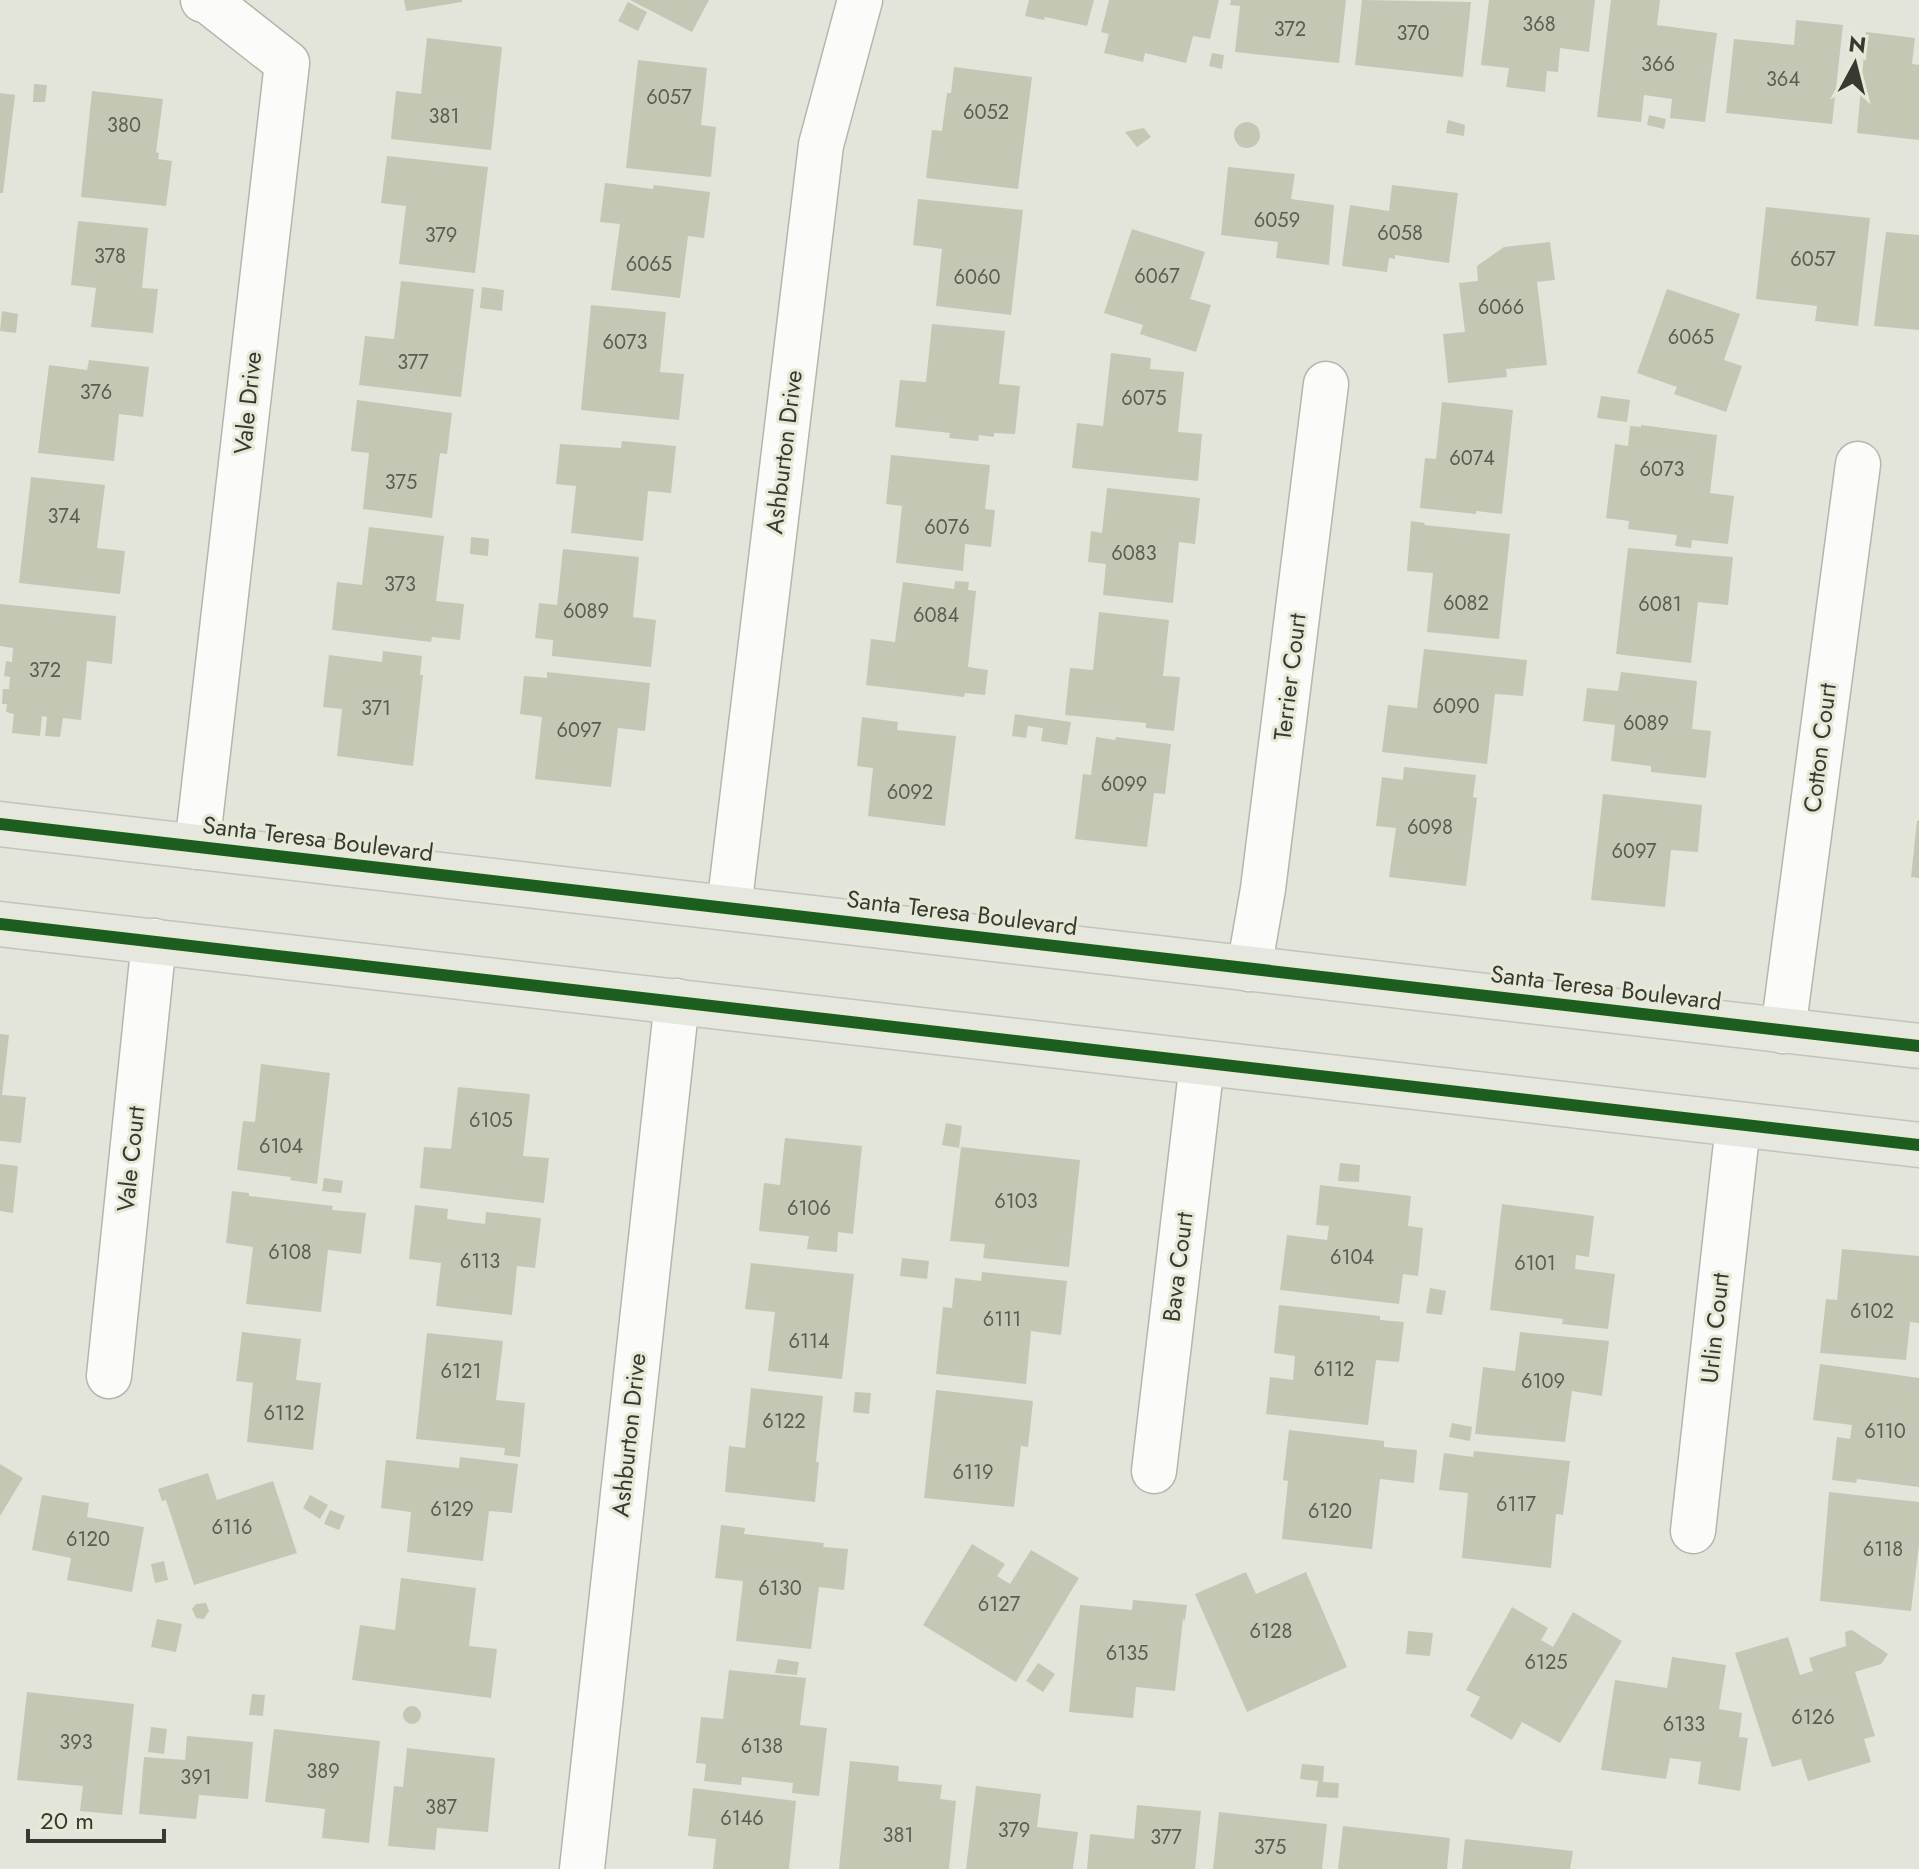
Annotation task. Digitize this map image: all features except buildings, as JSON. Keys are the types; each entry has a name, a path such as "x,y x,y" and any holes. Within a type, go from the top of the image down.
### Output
{"main road":[{"name":"Santa Teresa Boulevard","path":"0,824 1919,1046"},
{"path":"0,924 1919,1145"}],"street":[{"name":"Vale Drive","path":"197,847 287,63 203,0"},
{"name":"Ashburton Drive","path":"729,908 821,145 860,0"},
{"name":"Terrier Court","path":"1249,969 1263,889 1326,384"},
{"name":"Cotton Court","path":"1783,1031 1858,464"},
{"name":"Vale Court","path":"109,1376 154,941"},
{"name":"Ashburton Drive","path":"582,1869 677,1001"},
{"name":"Bava Court","path":"1154,1471 1202,1063"},
{"name":"Urlin Court","path":"1693,1531 1738,1125"}],"cycle path":[{"path":"0,824 1919,1046"},
{"path":"0,924 1919,1145"}]}
